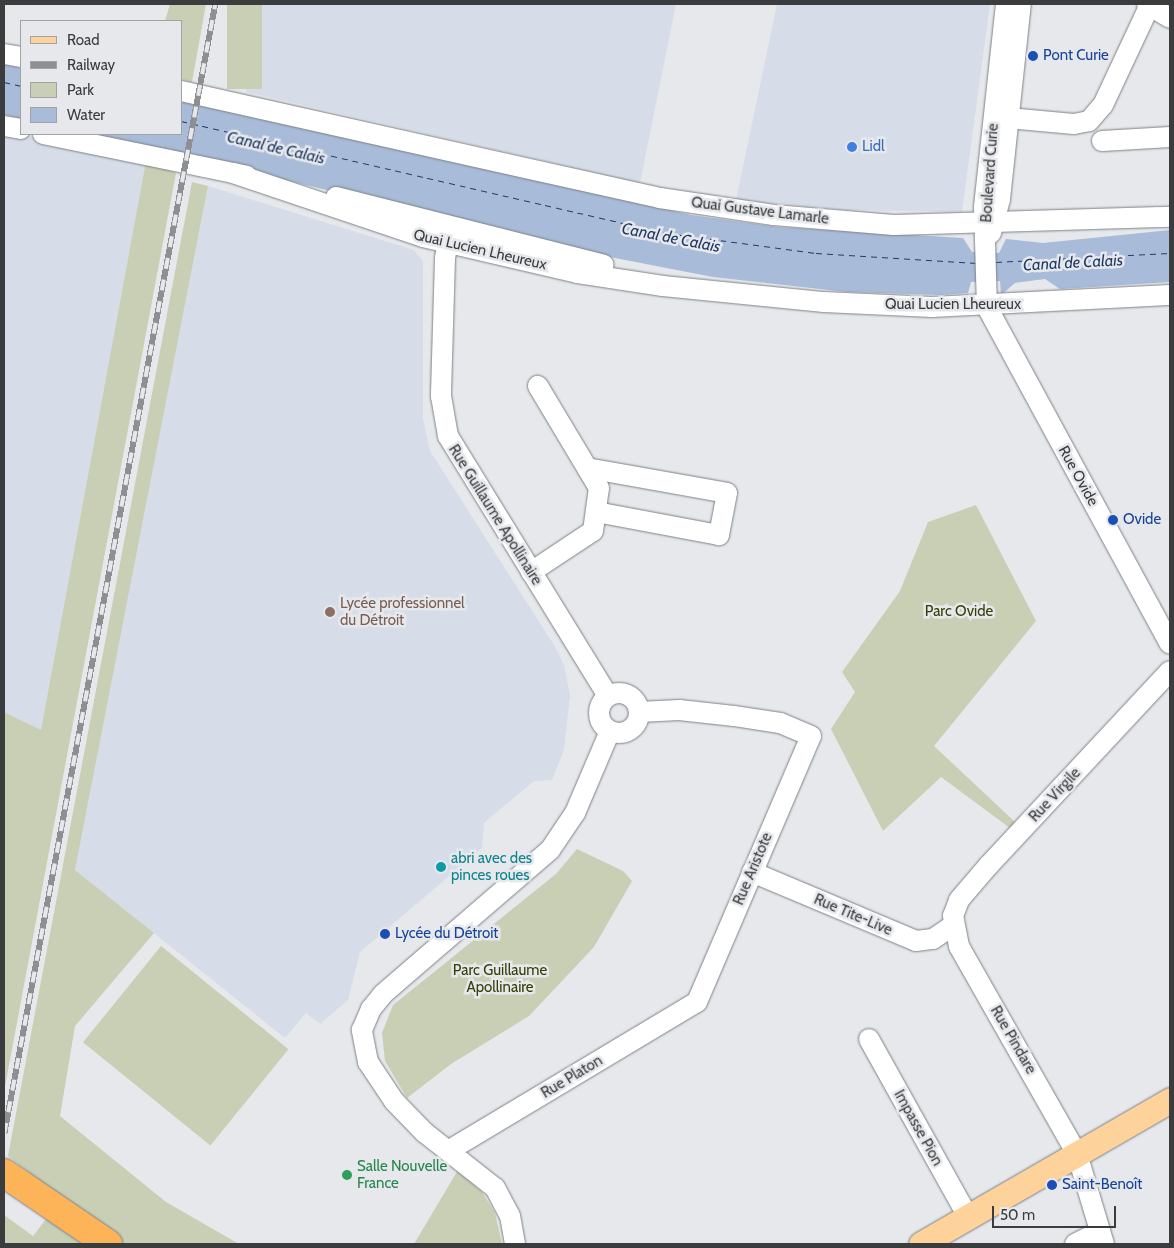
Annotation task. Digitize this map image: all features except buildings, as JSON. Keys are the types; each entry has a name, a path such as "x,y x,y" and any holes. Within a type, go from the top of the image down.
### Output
{"highway":[{"path":"13,1181 108,1244"}],"main road":[{"path":"921,1244 1170,1100"}],"street":[{"name":"Boulevard Curie","path":"988,307 986,247 1001,118 1006,4"},
{"name":"Boulevard Curie","path":"1001,118 1021,4"},
{"path":"1001,118 1079,124 1094,118 1148,5 1170,18"},
{"path":"4,54 20,57"},
{"name":"Quai Gustave Lamarle","path":"182,91 356,127 717,207 852,223 990,223 1170,217"},
{"path":"4,126 20,129"},
{"name":"Quai Lucien Lheureux","path":"48,135 233,173 394,229 449,234 598,277 848,304 988,307 1170,295"},
{"path":"1102,141 1170,137"},
{"name":"Rue Guillaume Apollinaire","path":"449,234 442,317 444,422 453,451 608,696"},
{"name":"Rue Ovide","path":"988,307 1170,644"},
{"path":"531,572 593,531 599,488 538,386"},
{"path":"587,468 727,493 719,535 596,512"},
{"name":"Rue Virgile","path":"952,926 965,893 1170,671"},
{"path":"608,696 630,696 639,712 632,729 610,731 599,716 608,696"},
{"name":"Rue Aristote","path":"639,712 726,715 780,724 811,736 697,1002"},
{"path":"515,1244 510,1216 495,1188 448,1152 409,1118 372,1071 362,1046 363,1024 383,994 550,850 575,813 610,731"},
{"name":"Rue Tite-Live","path":"752,872 916,941 933,939 952,926"},
{"name":"Rue Pindare","path":"952,926 959,946 1078,1154 1102,1238"},
{"name":"Rue Platon","path":"448,1152 697,1002"},
{"name":"Impasse Pion","path":"868,1039 968,1217"},
{"path":"1075,1244 1102,1238"}],"shaded area":[{"path":"262,4 676,4 640,183 246,92"},
{"path":"777,4 990,4 962,212 847,210 736,200"},
{"path":"4,131 146,161 41,730 4,712"},
{"name":"Lycée professionnel du Détroit","path":"208,186 414,250 423,261 423,419 430,451 554,645 564,665 570,695 564,750 552,780 534,781 484,823 482,848 360,952 348,1000 320,1024 306,1013 285,1038 75,870"}],"green space":[{"path":"170,4 206,4 192,82 182,80 182,20 165,20"},
{"path":"227,4 262,4 262,89 227,89"},
{"path":"146,161 176,173 4,1092 4,712 41,730"},
{"path":"192,182 208,186 75,870 154,933 75,1026 60,1116 166,1202 239,1244 4,1244 4,1215 33,1236 62,1198 8,1156"},
{"name":"Parc Ovide","path":"976,505 1036,621 934,746 1015,822 1010,828 941,777 883,831 831,729 855,692 842,672 900,591 928,522"},
{"name":"Parc Guillaume Apollinaire","path":"577,849 623,871 632,881 594,947 529,1016 451,1064 407,1098 385,1061 382,1033 393,1005 556,874"},
{"path":"161,946 288,1049 210,1146 83,1042"},
{"path":"458,1170 482,1192 495,1213 502,1244 414,1244"}],"water":[{"path":"4,64 20,68 20,119 4,115"},
{"name":"Canal de Calais","path":"182,100 691,215 779,227 963,238 972,252 999,253 1006,239 1043,243 1170,230 1170,282 1060,289 1045,279 1015,283 1001,295 1000,281 971,282 968,293 941,295 847,292 713,277 579,251 98,135 182,135"}],"ferry route":[{"path":"4,82 20,86"},
{"path":"182,121 666,233 816,253 977,263"},
{"path":"996,262 1170,253"}],"railway":[{"path":"4,1134 215,4"}],"place":[{"name":"Pont Curie","path":"1033,56"},
{"name":"Lidl","path":"852,147"},
{"name":"Ovide","path":"1113,520"},
{"name":"Lycée professionnel du Détroit","path":"330,612"},
{"name":"abri avec des pinces roues","path":"441,867"},
{"name":"Lycée du Détroit","path":"385,934"},
{"name":"Salle Nouvelle France","path":"347,1175"},
{"name":"Saint-Benoît","path":"1052,1185"}]}
